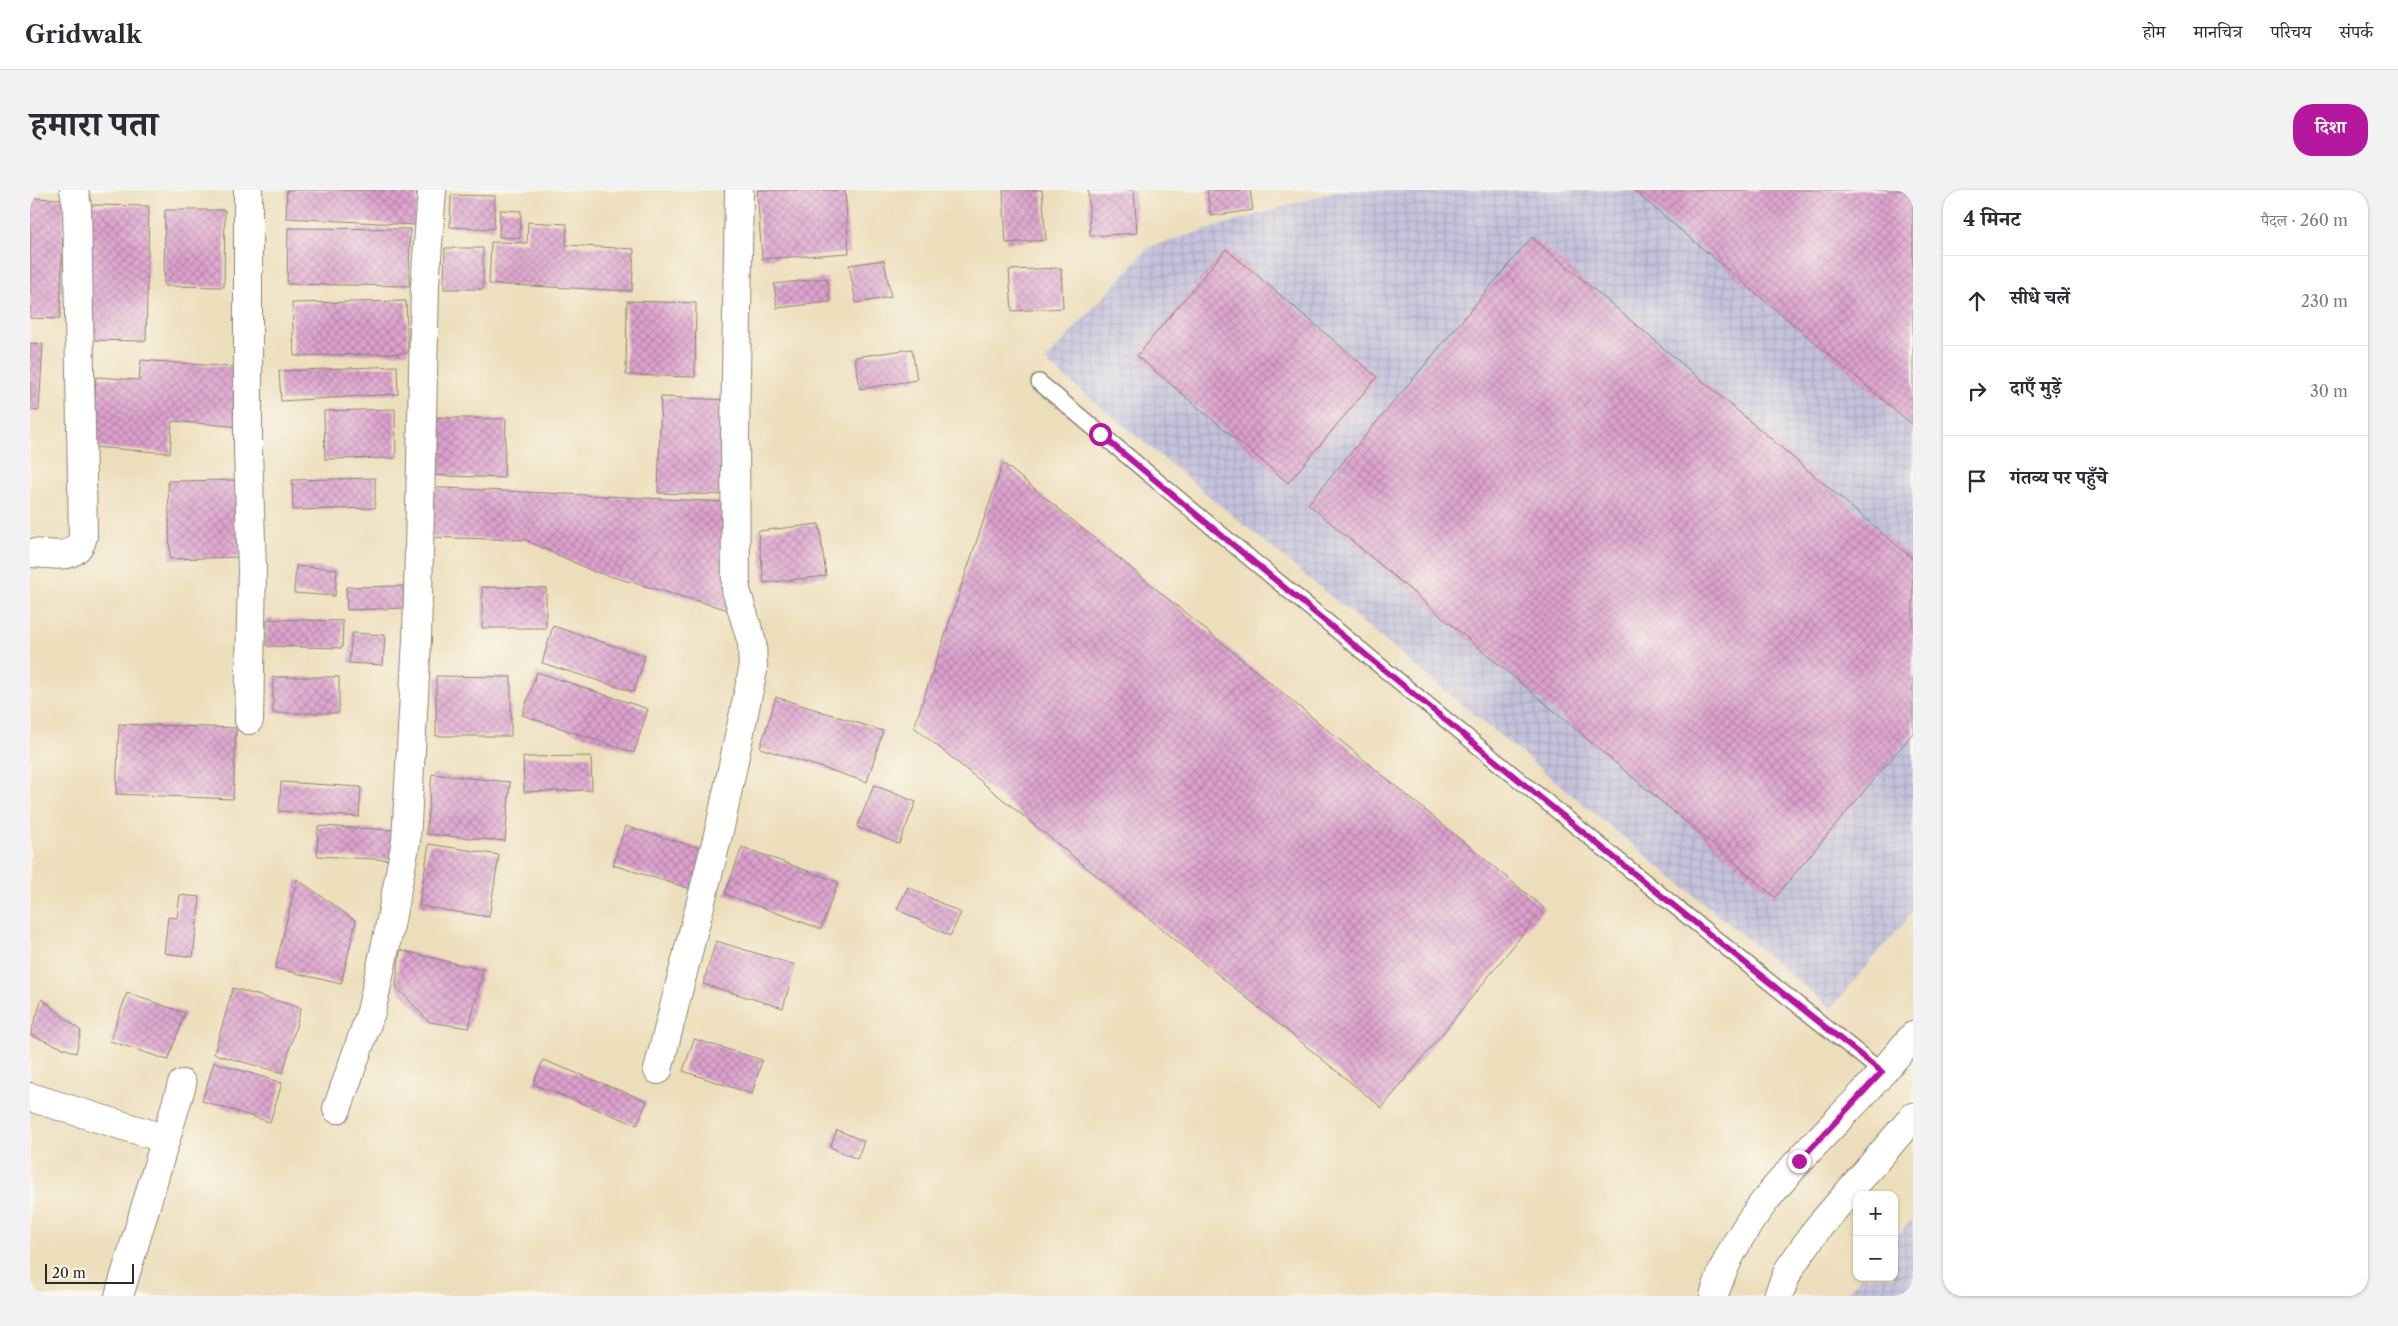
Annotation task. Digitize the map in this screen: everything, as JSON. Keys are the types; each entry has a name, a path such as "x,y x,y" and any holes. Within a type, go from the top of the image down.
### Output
{"street":[{"path":"30,552 66,554 76,552 81,546 83,536 77,206 74,190"},
{"path":"248,190 248,467 252,571 249,720"},
{"path":"337,1109 371,1012 406,841 417,639 425,285 432,190"},
{"path":"658,1070 720,827 753,670 752,643 736,590 735,437 739,190"},
{"path":"1714,1296 1721,1270 1734,1243 1746,1226 1799,1161 1913,1036"},
{"path":"119,1296 182,1084"},
{"path":"30,1097 166,1139"},
{"path":"1778,1296 1789,1269 1817,1229 1913,1117"}],"lane":[{"path":"1039,382 1267,574 1625,868 1882,1072"}],"shaded area":[{"path":"1339,190 1913,190 1913,912 1831,1008 1045,361 1149,247"},
{"path":"1913,1218 1913,1296 1843,1296 1856,1281 1898,1281 1898,1235"}],"building":[{"path":"287,190 417,190 416,225 286,218"},
{"path":"757,190 845,190 849,253 762,259"},
{"path":"1003,190 1042,190 1046,240 1006,243"},
{"path":"1088,190 1134,190 1137,233 1090,236"},
{"path":"1207,190 1250,190 1253,210 1211,216"},
{"path":"1633,190 1913,190 1913,425"},
{"path":"451,195 495,196 494,229 450,227"},
{"path":"30,198 64,199 60,319 30,318"},
{"path":"88,205 149,206 146,341 85,340"},
{"path":"165,210 225,210 224,287 164,286"},
{"path":"500,210 521,211 520,238 499,237"},
{"path":"528,222 567,224 566,245 634,249 632,291 489,284 491,242 527,243"},
{"path":"288,228 410,229 409,286 287,284"},
{"path":"1532,237 1913,559 1913,733 1775,897 1308,504"},
{"path":"445,248 483,248 483,289 444,289"},
{"path":"1226,249 1377,377 1288,483 1137,356"},
{"path":"884,260 891,297 856,303 849,265"},
{"path":"1061,268 1063,308 1012,311 1009,270"},
{"path":"827,278 830,302 777,308 774,284"},
{"path":"406,301 408,353 294,356 292,303"},
{"path":"627,301 696,303 695,377 626,375"},
{"path":"30,343 43,344 39,411 30,410"},
{"path":"912,349 917,380 860,389 855,357"},
{"path":"141,360 244,368 241,427 172,421 170,453 92,447 96,377 139,380"},
{"path":"397,366 398,394 281,401 279,371"},
{"path":"661,397 733,400 729,495 658,493"},
{"path":"395,409 396,458 325,459 324,411"},
{"path":"426,417 506,419 504,478 424,475"},
{"path":"1003,463 1544,908 1382,1108 914,727"},
{"path":"375,478 375,508 293,510 292,480"},
{"path":"239,480 241,557 170,559 168,481"},
{"path":"425,487 725,502 729,610 592,571 526,540 423,537"},
{"path":"819,524 826,576 764,583 758,531"},
{"path":"296,566 337,569 335,596 294,593"},
{"path":"404,586 405,608 347,610 346,587"},
{"path":"482,587 546,588 546,628 482,628"},
{"path":"267,619 343,621 342,648 267,646"},
{"path":"553,626 645,656 634,692 542,663"},
{"path":"352,633 385,635 383,665 349,663"},
{"path":"537,672 648,709 634,753 522,715"},
{"path":"436,676 511,677 511,736 436,736"},
{"path":"273,677 339,677 339,713 273,713"},
{"path":"776,697 883,731 867,782 760,748"},
{"path":"119,724 236,728 233,799 116,794"},
{"path":"591,756 592,790 524,792 523,757"},
{"path":"432,774 510,782 505,841 426,834"},
{"path":"281,782 361,787 359,817 279,811"},
{"path":"874,785 916,802 899,844 857,827"},
{"path":"318,826 395,830 394,860 317,856"},
{"path":"625,826 706,850 694,890 613,865"},
{"path":"429,844 499,855 489,917 419,906"},
{"path":"742,847 838,882 821,929 725,894"},
{"path":"297,879 356,921 341,984 275,968"},
{"path":"908,887 961,913 950,936 897,909"},
{"path":"180,895 200,897 193,957 164,953 168,917 177,918"},
{"path":"716,941 795,965 783,1008 703,984"},
{"path":"400,950 483,970 469,1028 429,1022 396,986"},
{"path":"233,988 301,1008 283,1073 214,1054"},
{"path":"127,993 185,1013 168,1060 110,1041"},
{"path":"42,999 81,1031 76,1053 30,1035"},
{"path":"694,1039 762,1060 752,1094 683,1071"},
{"path":"543,1060 647,1101 637,1125 533,1084"},
{"path":"214,1062 282,1083 270,1122 202,1101"},
{"path":"837,1130 864,1141 857,1159 830,1147"}],"route":[{"path":"1100,434 1267,574 1625,868 1882,1072 1799,1161"}]}
